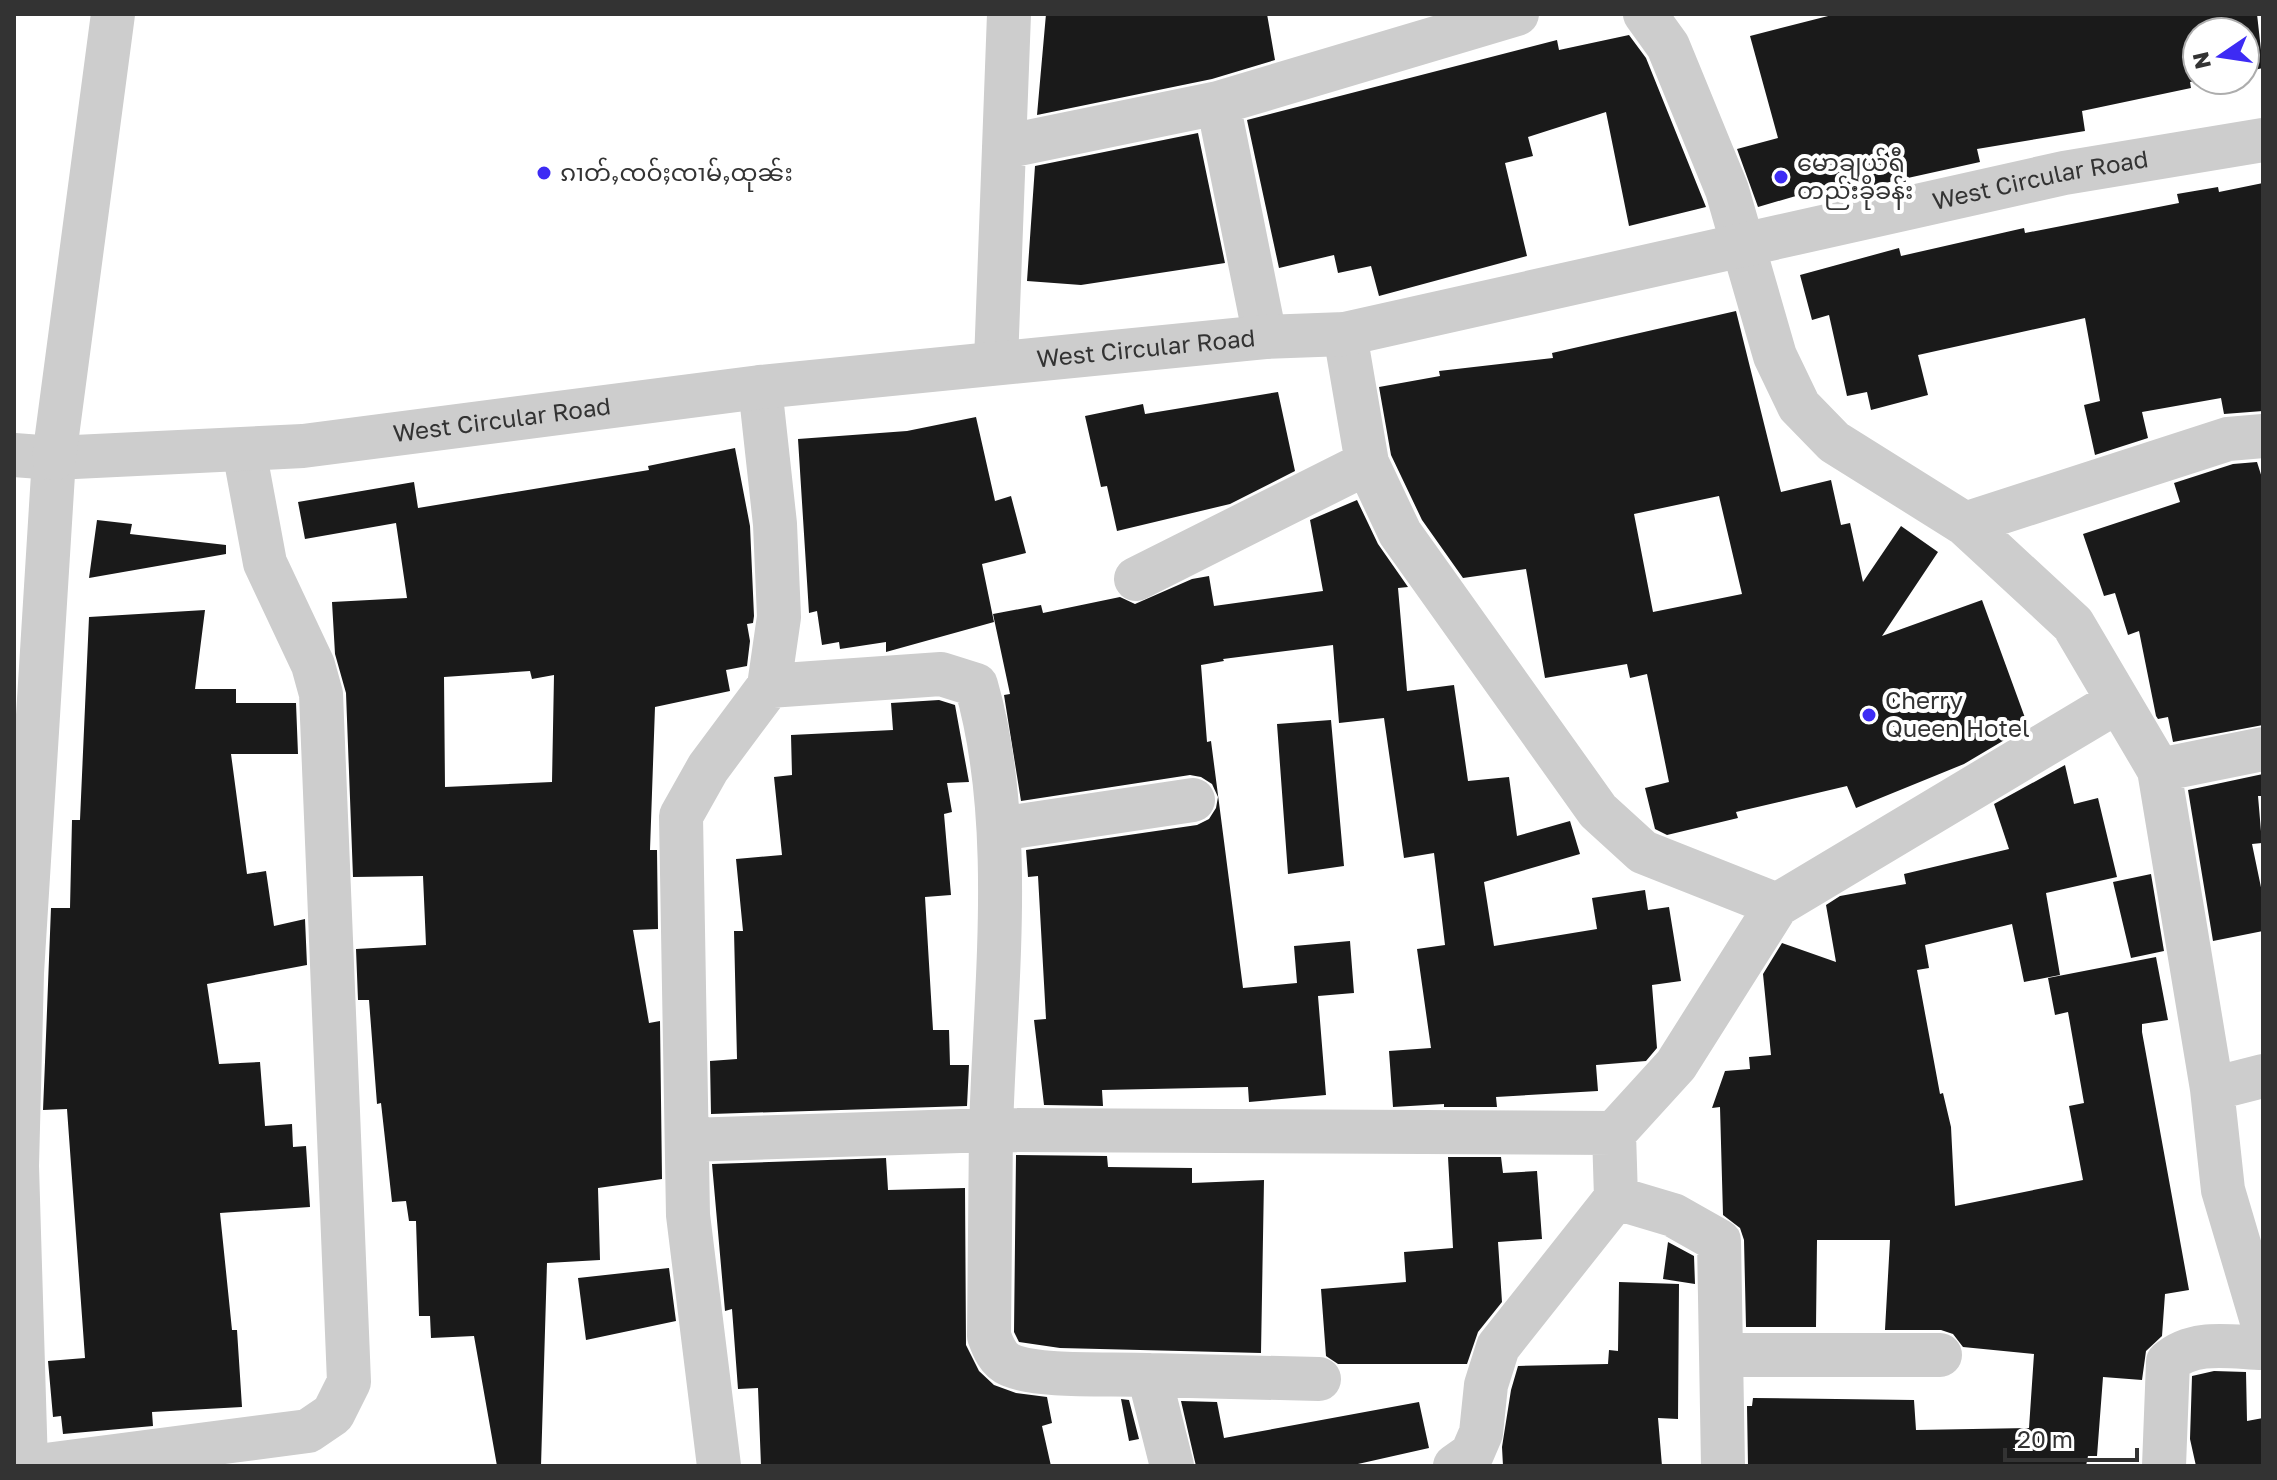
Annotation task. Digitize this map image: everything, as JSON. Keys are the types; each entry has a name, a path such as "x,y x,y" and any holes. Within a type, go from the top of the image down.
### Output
{"street":[{"path":"26,1466 17,1166 18,974 34,457 113,14"},
{"path":"996,362 1009,14"},
{"path":"1004,147 1218,103 1517,14"},
{"path":"1645,14 1668,46 1746,245 1775,356 1799,406 1834,442 1965,524 2073,624 2159,770 2212,1089 2223,1190 2263,1325"},
{"path":"1218,103 1265,337"},
{"name":"West Circular Road","path":"34,457 303,446 760,387 1265,337 1345,334 2064,173 2263,140"},
{"path":"1345,334 1367,463 1400,533 1598,811 1643,852 1777,905"},
{"path":"719,1466 688,1215 681,816 708,768 769,686 779,617 775,524 760,387"},
{"path":"1965,524 2228,439 2263,436"},
{"path":"38,1466 308,1431 333,1414 349,1382 321,694 313,665 265,563 244,450"},
{"path":"1136,579 1367,463"},
{"path":"769,686 941,674 976,685 987,723 1000,829 991,1130 989,1336 995,1353 1008,1365 1042,1371 1319,1379"},
{"path":"1455,1466 1472,1454 1481,1433 1486,1385 1498,1347 1616,1198 1614,1133 1676,1065 1777,905 2118,701"},
{"path":"2159,770 2263,749"},
{"path":"1000,829 1193,800"},
{"path":"2212,1089 2263,1076"},
{"path":"689,1140 991,1130 1614,1133"},
{"path":"1616,1198 1673,1215 1719,1241 1723,1466"},
{"path":"2164,1466 2168,1362 2180,1352 2199,1346 2263,1348"},
{"path":"1723,1355 1940,1355"},
{"path":"1149,1375 1172,1466"}],"building":[{"path":"1046,14 1267,14 1275,60 1212,79 1037,115"},
{"path":"1836,14 2257,16 2181,16 2181,90 2082,111 2085,131 1977,149 1980,162 1849,191 1847,181 1758,207 1737,149 1778,138 1750,36"},
{"path":"1629,35 1646,58 1706,207 1629,226 1606,112 1528,137 1533,156 1505,163 1527,256 1379,296 1371,266 1338,273 1334,255 1279,268 1247,120 1557,40 1559,50"},
{"path":"1198,133 1225,263 1081,285 1027,281 1035,166"},
{"path":"2263,183 2263,411 2224,414 2221,398 2142,412 2148,438 2095,455 2084,405 2100,401 2085,318 1918,355 1928,395 1871,410 1867,392 1847,396 1829,315 1812,320 1800,275 1899,248 1901,256 2024,228 2025,233 2179,203 2177,194 2218,187 2219,192"},
{"path":"1736,311 1781,492 1831,480 1841,525 1850,523 1863,582 1901,526 1938,552 1882,636 1982,600 2028,726 1964,764 1856,808 1847,786 1736,812 1738,818 1667,835 1655,829 1645,788 1669,782 1647,674 1630,678 1627,664 1545,678 1526,569 1463,578 1422,520 1391,455 1379,387 1440,376 1439,371 1553,358 1552,353","holes":["1719,496 1742,594 1653,612 1634,514"]},
{"path":"1278,392 1295,471 1230,504 1117,531 1107,486 1101,487 1085,416 1143,404 1145,414"},
{"path":"976,417 995,501 1011,496 1026,553 982,564 994,622 886,652 886,642 840,649 839,642 822,645 817,611 809,613 798,439 907,431"},
{"path":"735,448 750,526 754,616 753,623 747,624 750,641 747,666 726,670 730,691 655,707 650,850 657,850 658,929 633,930 649,1023 660,1021 662,1179 598,1188 600,1260 547,1263 541,1466 497,1466 474,1336 431,1338 430,1316 419,1316 416,1221 409,1221 406,1201 392,1202 381,1103 377,1104 369,1000 358,1000 356,949 426,945 423,876 353,877 346,693 335,654 332,602 407,598 396,523 305,539 298,502 414,482 418,508 649,470 648,466","holes":["530,671 532,679 554,675 552,782 445,787 444,677"]},
{"path":"2257,462 2263,481 2263,725 2173,742 2168,717 2158,719 2156,716 2139,631 2128,635 2115,593 2104,596 2083,534 2180,502 2174,483 2233,464"},
{"path":"1357,500 1378,544 1408,587 1398,588 1407,691 1454,685 1468,781 1509,777 1517,836 1570,821 1580,854 1484,882 1494,946 1597,929 1592,898 1645,890 1648,910 1669,907 1681,981 1652,985 1657,1048 1646,1061 1596,1065 1598,1091 1496,1097 1497,1107 1444,1107 1444,1104 1393,1107 1389,1051 1431,1048 1417,949 1445,945 1434,853 1404,858 1384,718 1339,723 1333,645 1223,659 1201,665 1207,742 1211,741 1243,988 1297,983 1294,946 1350,941 1354,993 1318,996 1326,1095 1249,1102 1248,1087 1102,1090 1103,1106 1044,1105 1034,1020 1046,1019 1038,876 1028,877 1026,850 1197,825 1209,819 1218,797 1212,784 1190,775 1021,801 1004,695 1010,694 993,614 1041,605 1043,613 1120,597 1135,604 1192,579 1209,576 1214,606 1323,591 1310,520"},
{"path":"97,520 132,524 130,534 226,545 226,554 89,578"},
{"path":"205,610 195,689 236,689 236,703 296,703 298,754 231,754 247,874 266,871 274,926 305,919 307,965 207,984 219,1064 260,1062 265,1126 292,1124 293,1147 306,1146 310,1207 220,1213 232,1330 237,1330 242,1407 152,1412 153,1426 63,1434 61,1416 53,1417 48,1361 85,1358 67,1109 43,1110 51,908 70,908 72,820 80,820 89,617"},
{"path":"939,700 955,705 969,782 947,783 952,812 944,814 951,895 925,897 933,1030 949,1030 950,1065 969,1065 967,1106 711,1114 710,1061 737,1059 734,931 743,931 736,859 782,855 774,777 792,775 791,735 893,730 891,703"},
{"path":"1331,720 1344,866 1288,874 1277,724"},
{"path":"2065,765 2074,804 2098,798 2117,877 2046,893 2060,975 2024,982 2012,924 1925,945 1929,968 1917,970 1940,1094 1943,1093 1951,1127 1955,1206 2083,1180 2069,1106 2084,1103 2068,1012 2055,1015 2048,978 2156,957 2168,1020 2142,1024 2142,1032 2189,1290 2165,1294 2162,1336 2146,1351 2142,1380 2103,1377 2097,1456 2088,1456 2086,1466 1748,1466 1747,1406 1752,1406 1753,1398 1914,1400 1916,1430 2029,1428 2034,1354 1963,1347 1953,1334 1941,1330 1885,1330 1890,1240 1817,1240 1816,1327 1746,1327 1744,1240 1740,1228 1723,1215 1720,1107 1712,1108 1725,1071 1750,1069 1749,1057 1771,1055 1763,974 1782,943 1836,962 1826,905 1840,896 1906,884 1904,874 2009,849 1994,804"},
{"path":"2263,774 2263,796 2258,796 2262,843 2252,844 2263,897 2263,931 2213,941 2188,790"},
{"path":"2151,874 2164,951 2131,958 2113,882"},
{"path":"1016,1155 1107,1156 1108,1167 1192,1168 1192,1183 1264,1180 1261,1353 1060,1348 1019,1342 1014,1332"},
{"path":"1448,1157 1501,1157 1503,1173 1537,1171 1542,1239 1498,1242 1502,1302 1478,1332 1467,1364 1338,1364 1326,1356 1321,1289 1406,1282 1404,1252 1453,1248"},
{"path":"886,1158 888,1190 965,1188 966,1345 979,1371 994,1385 1016,1393 1047,1397 1052,1423 1042,1426 1051,1466 761,1466 758,1388 738,1389 732,1309 725,1311 712,1164"},
{"path":"1668,1242 1694,1256 1695,1284 1663,1279"},
{"path":"669,1268 676,1321 586,1340 578,1278"},
{"path":"1619,1282 1679,1284 1678,1419 1658,1418 1662,1466 1503,1466 1502,1447 1518,1366 1608,1364 1609,1350 1618,1351"},
{"path":"2214,1371 2246,1372 2247,1421 2263,1418 2263,1466 2196,1466 2190,1439 2192,1376"},
{"path":"1121,1399 1129,1400 1139,1439 1129,1441"},
{"path":"1181,1401 1217,1402 1224,1438 1419,1402 1429,1448 1349,1466 1196,1466"}],"place":[{"name":"ၵၢတ်ႇၸဝ်ႈၸၢမ်ႇထုၼ်း","path":"544,173"},
{"name":"မောချယ်ရီ တည်းခိုခန်း","path":"1781,177"},
{"name":"Cherry Queen Hotel","path":"1869,715"}]}
